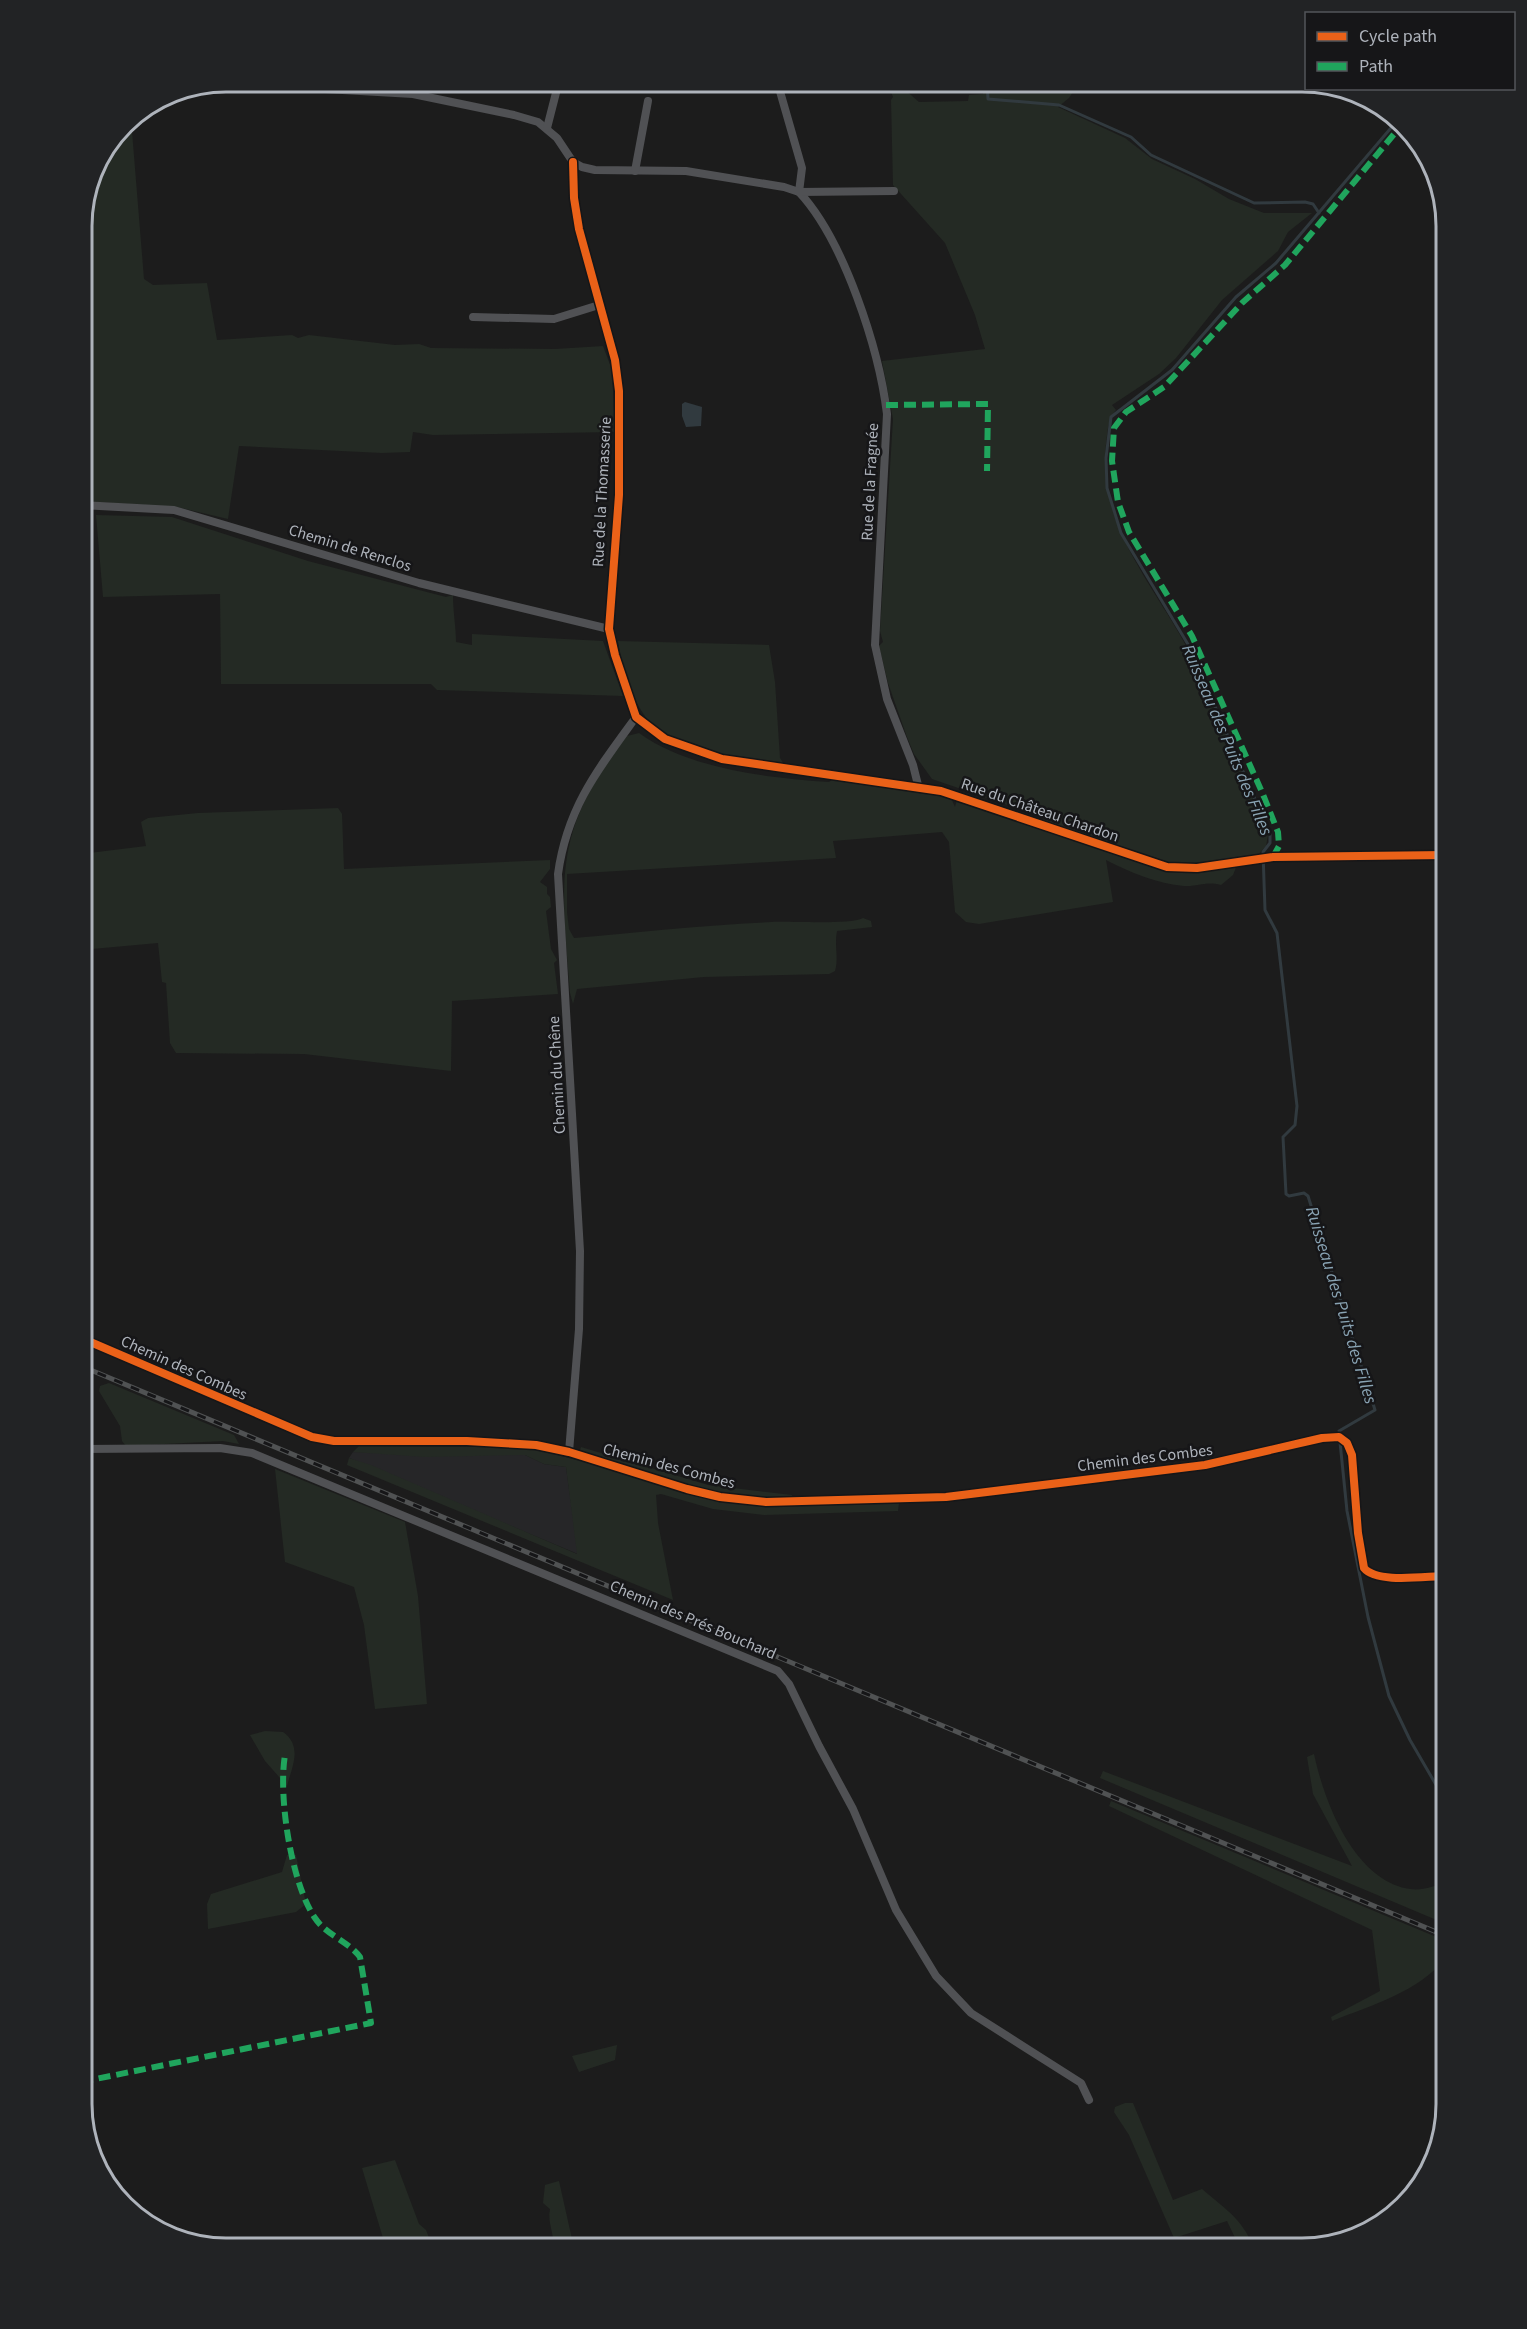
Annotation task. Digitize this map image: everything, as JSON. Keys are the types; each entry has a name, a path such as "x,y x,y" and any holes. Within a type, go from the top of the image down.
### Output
{"street":[{"path":"377,92 413,94 514,115 547,128 573,162 595,170 686,171 784,187 798,192 894,191"},
{"path":"547,128 556,92"},
{"path":"780,92 802,168 798,192"},
{"path":"635,171 648,101"},
{"name":"Rue de la Thomasserie","path":"573,162 575,207 615,360 621,429 619,495 609,629 636,717"},
{"name":"Rue de la Fragnée","path":"798,192 814,210 842,262 861,309 884,393 887,414 875,645 887,699 913,765 918,786"},
{"path":"473,317 554,319 599,305"},
{"name":"Chemin de Renclos","path":"92,506 174,510 419,583 609,629"},
{"name":"Rue du Château Chardon","path":"636,717 664,739 722,759 761,767 918,786 956,795 1167,867 1197,868 1263,858 1436,855"},
{"name":"Chemin du Chêne","path":"569,1452 579,1329 579,1251 558,874 566,833 579,801 636,717"},
{"name":"Chemin des Combes","path":"92,1343 300,1434 322,1440 502,1442 536,1445 569,1452 720,1497 766,1502 946,1497 1171,1470 1339,1438 1353,1462 1358,1533 1364,1568 1375,1576 1436,1576"},
{"name":"Chemin des Prés Bouchard","path":"92,1449 220,1448 252,1454 778,1671 789,1684 853,1809 896,1910 936,1976 971,2013 1081,2083 1089,2100"}],"shaded area":[{"path":"891,92 907,92 919,102 968,101 969,95 983,94 983,92 1073,92 1058,107 1125,138 1152,159 1195,179 1229,199 1264,213 1312,213 1288,232 1278,251 1222,300 1176,358 1159,374 1112,405 1116,410 1109,422 1106,444 1106,475 1111,504 1121,532 1134,559 1195,663 1215,705 1268,835 1266,846 1257,856 1186,864 1163,862 1044,822 1043,817 932,779 914,754 888,683 879,646 883,642 880,631 893,419 882,361 985,349 975,315 945,243 893,185 891,100 893,97"},
{"path":"132,130 144,279 153,285 207,283 217,340 292,335 298,338 309,335 395,345 419,344 431,348 555,349 603,346 612,370 615,432 433,435 413,432 410,452 382,453 239,446 228,519 177,507 92,502 92,217 96,191 102,174 114,151"},
{"path":"685,402 702,407 701,426 686,427 682,416 682,404"},
{"path":"96,515 172,517 308,561 446,597 453,595 456,642 472,645 472,634 603,641 623,696 437,690 431,684 221,684 220,594 103,597"},
{"path":"618,641 769,645 775,682 780,758 785,766 713,753 677,741 662,732 650,722 633,695 625,673"},
{"path":"639,733 681,755 730,770 781,778 829,782 832,780 943,794 950,796 955,807 957,800 1168,872 1237,865 1233,875 1221,885 1184,886 1144,877 1106,860 1113,902 979,924 966,922 955,912 949,842 942,832 833,841 836,858 567,874 567,912 569,929 574,938 722,925 833,922 863,918 871,921 872,927 837,931 836,966 835,971 829,974 704,977 577,989 573,1004 570,993 565,918 564,887 567,857 585,800 627,736"},
{"path":"338,808 342,814 344,869 550,860 550,869 540,882 547,887 547,894 550,897 551,907 546,911 551,949 557,960 554,963 558,994 452,1001 451,1071 304,1054 176,1053 170,1043 166,983 162,982 158,943 92,949 92,853 146,846 141,822 148,818 198,813"},
{"path":"109,1383 234,1435 239,1444 223,1441 126,1446 122,1441 120,1426 99,1391 100,1386"},
{"path":"359,1446 527,1447 577,1460 581,1447 708,1485 792,1495 793,1505 899,1503 898,1511 764,1515 713,1509 661,1494 656,1495 658,1523 673,1600 347,1465 349,1458 371,1465 577,1554 566,1467 544,1464 525,1455 424,1457 353,1452"},
{"path":"353,1452 525,1455 544,1464 566,1467 578,1554 349,1458"},
{"path":"275,1469 405,1522 418,1596 427,1704 375,1709 364,1625 354,1587 285,1562"},
{"path":"265,1731 283,1732 293,1744 293,1764 287,1786 265,1761 250,1735"},
{"path":"1314,1754 1325,1794 1334,1815 1358,1855 1373,1871 1390,1883 1410,1889 1424,1889 1436,1885 1436,1920 1100,1778 1103,1771 1352,1866 1313,1794 1307,1757"},
{"path":"1111,1801 1436,1937 1436,1969 1408,1989 1332,2021 1331,2017 1380,1991 1372,1930 1109,1806"},
{"path":"287,1855 296,1855 306,1904 296,1912 208,1929 207,1904 211,1894 282,1872"},
{"path":"617,2045 615,2060 579,2072 572,2056"},
{"path":"1133,2103 1173,2200 1202,2189 1238,2221 1249,2238 1235,2238 1227,2221 1174,2238 1129,2135 1114,2112 1115,2107"},
{"path":"395,2160 419,2224 426,2230 429,2237 383,2237 362,2168"},
{"path":"559,2181 572,2237 553,2237 549,2219 550,2209 543,2203 545,2185"}],"waterway":[{"path":"988,92 988,99 1059,105 1131,137 1151,155 1254,203 1305,202 1313,204 1319,213"},
{"name":"Ruisseau des Puits des Filles","path":"1339,1431 1375,1410 1308,1196 1304,1193 1289,1196 1286,1194 1283,1137 1295,1125 1297,1106 1277,933 1265,910 1263,852 1270,843 1270,834 1189,646 1121,533 1107,488 1106,458 1111,417 1172,370 1236,297 1276,263 1392,127"},
{"name":"Ruisseau des Puits des Filles","path":"1340,1442 1347,1511 1368,1617 1389,1696 1410,1740 1436,1785"}],"railway":[{"path":"92,1371 1436,1932"}],"marked path":[{"path":"1273,857 1279,846 1278,832 1262,792 1192,636 1129,532 1118,502 1112,461 1114,428 1126,412 1164,387 1242,303 1285,265 1396,131"},
{"path":"886,405 988,404 987,471"},
{"path":"92,2080 371,2023 360,1957 320,1924 299,1884 288,1839 285,1815 283,1793 285,1755"}],"cycle path":[{"path":"573,162 574,198 579,229 615,360 619,391 619,495 609,629 615,655 636,717 665,739 722,759 941,791 1167,867 1197,868 1273,857 1436,855"},
{"path":"92,1343 312,1437 334,1441 467,1441 536,1445 569,1452 687,1489 720,1497 766,1502 946,1497 1205,1465 1322,1438 1339,1437 1347,1443 1352,1455 1358,1533 1364,1568 1370,1573 1390,1578 1436,1577"}]}
